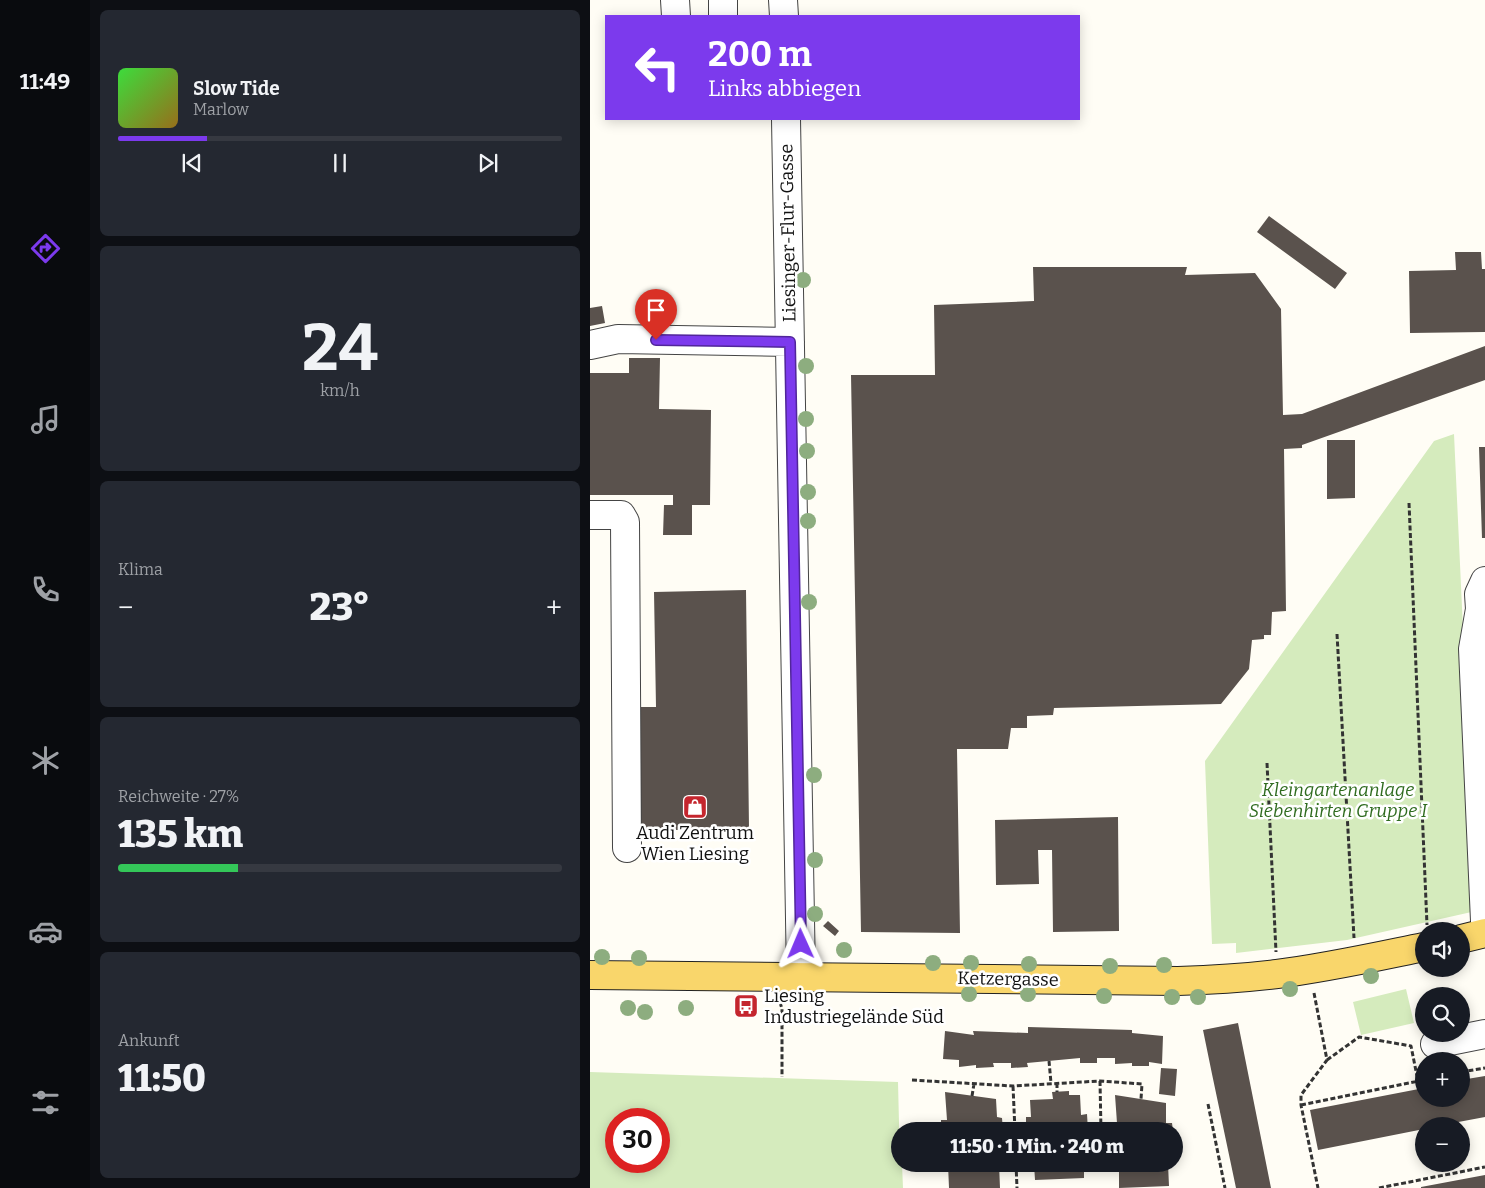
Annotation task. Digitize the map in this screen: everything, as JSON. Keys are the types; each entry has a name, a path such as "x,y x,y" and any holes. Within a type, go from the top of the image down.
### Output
{"main road":[{"path":"1470,936 1485,933"},
{"name":"Ketzergasse","path":"590,975 1178,981 1232,979 1310,969 1415,939"}],"street":[{"path":"675,0 676,15"},
{"path":"723,0 723,15"},
{"path":"783,0 784,15"},
{"name":"Liesinger-Flur-Gasse","path":"786,120 801,976"},
{"path":"590,345 618,339 790,342"},
{"path":"590,514 621,515 625,522 626,848"},
{"path":"1485,581 1479,594 1480,609 1473,649 1485,921"},
{"path":"1435,1044 1485,1034"}],"path":[{"path":"1409,503 1425,922"},
{"path":"1337,634 1354,942"},
{"path":"1267,763 1276,952"},
{"path":"1310,969 1327,1060"},
{"path":"780,1002 782,1078"},
{"path":"1318,1188 1300,1095 1327,1060 1358,1037 1411,1046 1415,1066"},
{"path":"1049,1060 1051,1083"},
{"path":"1470,1070 1485,1068"},
{"path":"912,1080 1013,1086 1100,1081 1142,1084 1141,1099"},
{"path":"1100,1081 1101,1122"},
{"path":"1057,1082 1057,1092"},
{"path":"1301,1106 1415,1082"},
{"path":"972,1096 974,1084"},
{"path":"1013,1086 1015,1122"},
{"path":"1208,1104 1225,1188"},
{"path":"1380,1188 1485,1167"},
{"path":"1016,1172 1017,1188"}],"green space":[{"name":"Kleingartenanlage Siebenhirten Gruppe I","path":"1454,434 1476,911 1427,922 1415,922 1415,925 1347,940 1236,953 1236,943 1212,944 1205,761 1434,441"},
{"path":"1406,989 1414,1023 1361,1035 1353,1002"},
{"path":"590,1072 898,1082 899,1122 891,1122 891,1172 902,1172 903,1188 590,1188"}],"building":[{"path":"1269,216 1347,273 1335,289 1257,232"},
{"path":"1455,252 1481,252 1482,269 1485,269 1485,332 1410,333 1409,271 1456,270"},
{"path":"1033,267 1187,267 1185,275 1255,273 1281,309 1283,415 1302,414 1485,346 1485,380 1302,445 1302,448 1284,449 1286,611 1272,612 1271,635 1264,635 1264,639 1252,640 1249,669 1221,704 1054,708 1053,715 1027,716 1027,728 1011,728 1008,749 957,749 960,933 861,932 851,375 935,375 934,305 1034,301"},
{"path":"602,306 605,323 590,326 590,308"},
{"path":"629,358 660,358 659,409 711,410 710,505 692,505 692,535 663,535 664,505 673,505 673,495 590,495 590,373 629,373"},
{"path":"1327,440 1355,440 1355,498 1327,499"},
{"path":"1479,447 1485,447 1485,538 1482,538"},
{"path":"746,590 749,828 639,831 636,707 656,707 654,592"},
{"path":"1118,817 1119,931 1053,932 1052,850 1038,850 1039,884 996,885 995,820"},
{"path":"828,921 839,931 835,936 823,926"},
{"path":"1238,1023 1271,1188 1236,1188 1203,1030"},
{"path":"1028,1027 1132,1030 1132,1033 1163,1036 1162,1064 1149,1062 1149,1066 1132,1066 1132,1063 1115,1064 1115,1058 1097,1058 1097,1063 1080,1063 1080,1058 1027,1063 1028,1067 1011,1068 1011,1063 993,1063 994,1067 976,1068 976,1065 959,1067 959,1060 943,1059 945,1031 974,1035 973,1031 1028,1033"},
{"path":"1161,1068 1177,1069 1175,1096 1159,1094"},
{"path":"1485,1076 1485,1117 1470,1120 1470,1117 1415,1117 1415,1131 1318,1150 1310,1110 1415,1090 1415,1107 1470,1107 1470,1078"},
{"path":"1069,1091 1069,1095 1080,1095 1081,1115 1087,1114 1087,1122 1026,1122 1026,1117 1031,1117 1030,1100 1053,1099 1052,1092"},
{"path":"945,1092 996,1099 997,1117 1002,1118 1002,1122 941,1122 941,1120 947,1120"},
{"path":"1115,1095 1166,1103 1166,1122 1117,1122"},
{"path":"948,1172 999,1172 1000,1188 949,1188"},
{"path":"1034,1172 1084,1172 1084,1178 1035,1180"},
{"path":"1119,1172 1168,1172 1169,1186 1119,1188"},
{"path":"1485,1175 1485,1188 1421,1188 1421,1187"}],"place":[{"name":"Audi Zentrum Wien Liesing","path":"695,807"},
{"name":"Liesing Industriegelände Süd","path":"746,1006"}],"route":[{"path":"656,340 790,342 801,944"}]}
